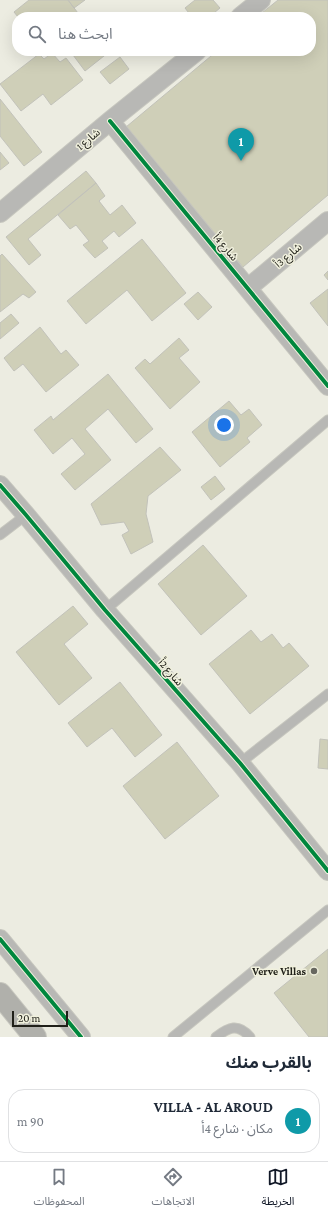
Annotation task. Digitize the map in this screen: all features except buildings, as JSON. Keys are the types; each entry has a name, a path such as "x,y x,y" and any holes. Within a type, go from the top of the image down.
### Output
{"main road":[{"path":"0,994 35,1037"}],"street":[{"path":"246,12 261,0"},
{"name":"شارع 1","path":"0,213 110,120 191,56"},
{"name":"شارع 4أ","path":"110,120 328,386"},
{"name":"شارع 3أ","path":"248,288 328,221"},
{"name":"شارع 2أ","path":"0,485 105,610 326,865"},
{"path":"0,939 81,1037"}],"lane":[{"path":"105,610 328,420"},
{"path":"0,535 26,515"},
{"path":"240,764 328,694"},
{"path":"174,1037 328,910"},
{"path":"216,1037 224,1031 233,1028 243,1030 250,1037"}],"cycle path":[{"path":"110,121 328,386"},
{"path":"0,485 105,610 240,763 328,871"},
{"path":"0,939 81,1037"}],"place":[{"name":"VILLA - AL AROUD","path":"241,161"},
{"name":"Verve Villas","path":"314,971"}]}
